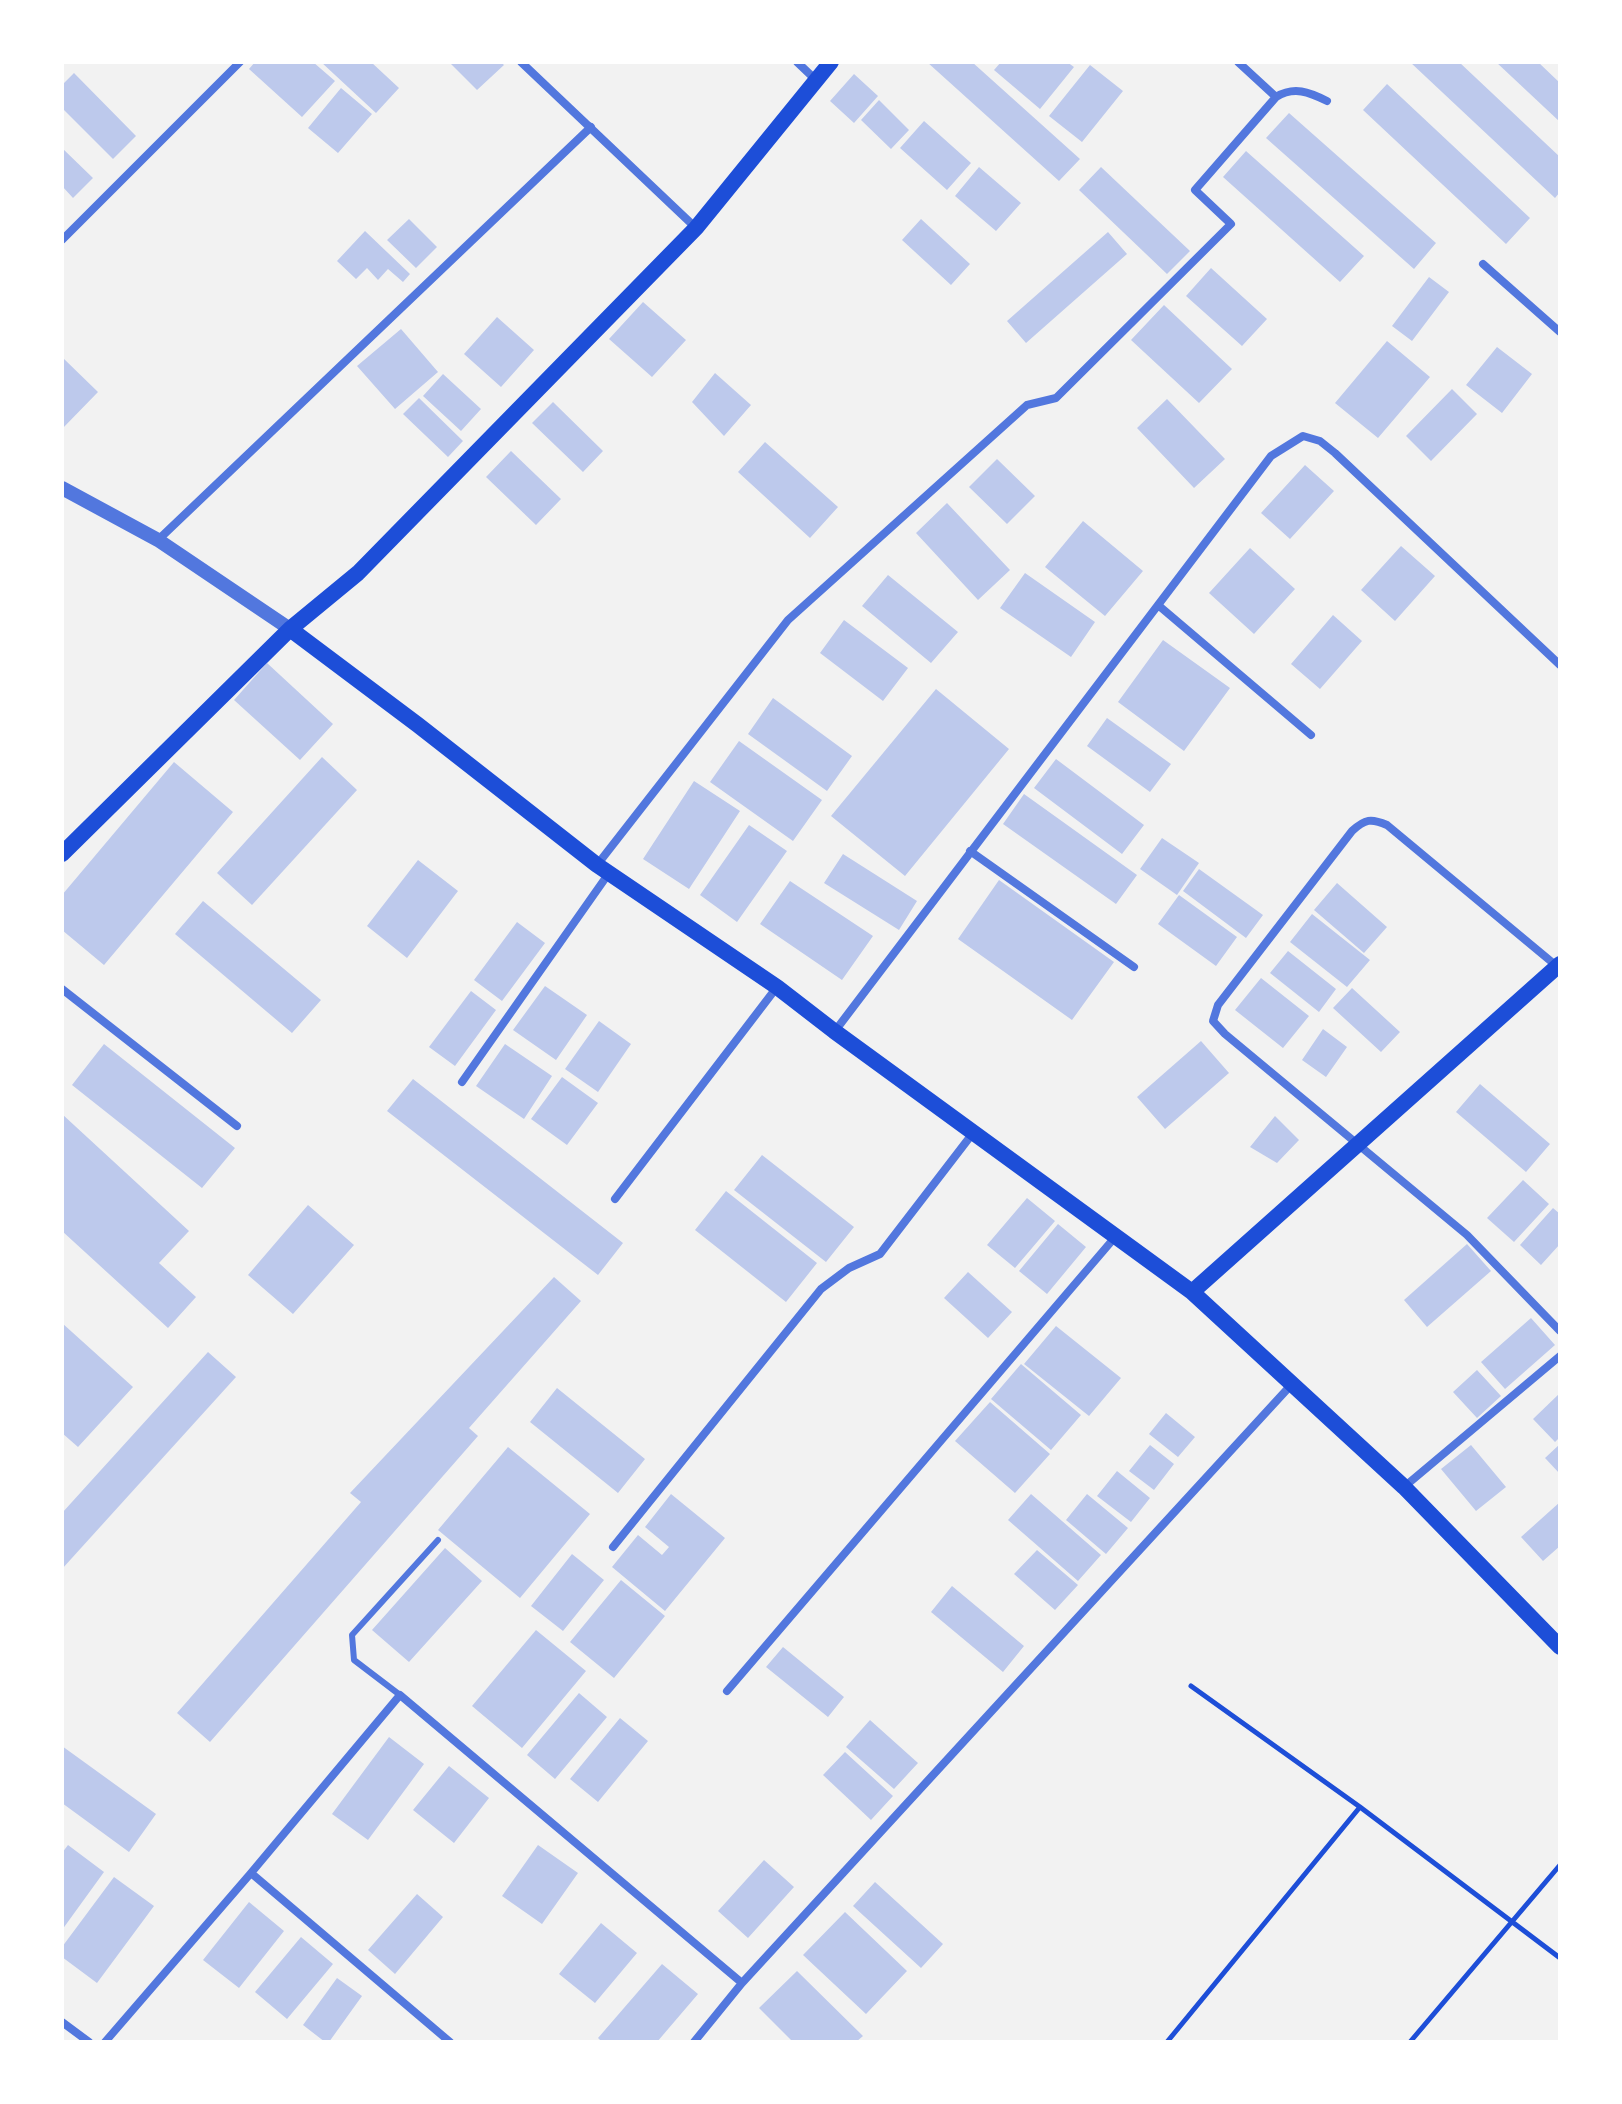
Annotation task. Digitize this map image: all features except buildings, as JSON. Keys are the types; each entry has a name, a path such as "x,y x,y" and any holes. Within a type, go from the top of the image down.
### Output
{"main road":[{"path":"62,854 290,629 358,573 696,228 831,62"},
{"path":"290,629 603,869 777,987 1192,1292 1404,1487 1560,1647"},
{"path":"1192,1292 1559,967"}],"street":[{"path":"62,240 240,62"},
{"path":"521,62 696,228"},
{"path":"797,62 817,81"},
{"path":"1238,62 1276,97"},
{"path":"462,1082 603,869 788,620 1027,405 1056,398 1231,224 1195,190 1276,97 1286,91 1307,91 1327,101"},
{"path":"158,540 591,127"},
{"path":"1483,264 1560,332"},
{"path":"834,1031 1271,456 1303,436 1320,441 1560,665"},
{"path":"62,488 158,540 290,629"},
{"path":"1158,605 1311,735"},
{"path":"1559,967 1387,825 1373,819 1363,821 1352,831 1218,1005 1213,1021 1467,1235 1560,1331"},
{"path":"970,851 1134,967"},
{"path":"615,1199 777,987"},
{"path":"62,989 237,1126"},
{"path":"613,1547 821,1289 849,1268 880,1254 973,1132"},
{"path":"727,1691 1117,1235"},
{"path":"1404,1487 1560,1356"},
{"path":"694,2042 742,1983 1292,1384"},
{"path":"105,2042 400,1695 742,1983"},
{"path":"251,1873 450,2042"},
{"path":"62,2022 89,2042"}],"lane":[{"path":"400,1695 354,1660 352,1635 438,1540"}],"path":[{"path":"1191,1686 1360,1807 1560,1958"},
{"path":"1167,2042 1360,1807"},
{"path":"1410,2042 1560,1865"}]}
